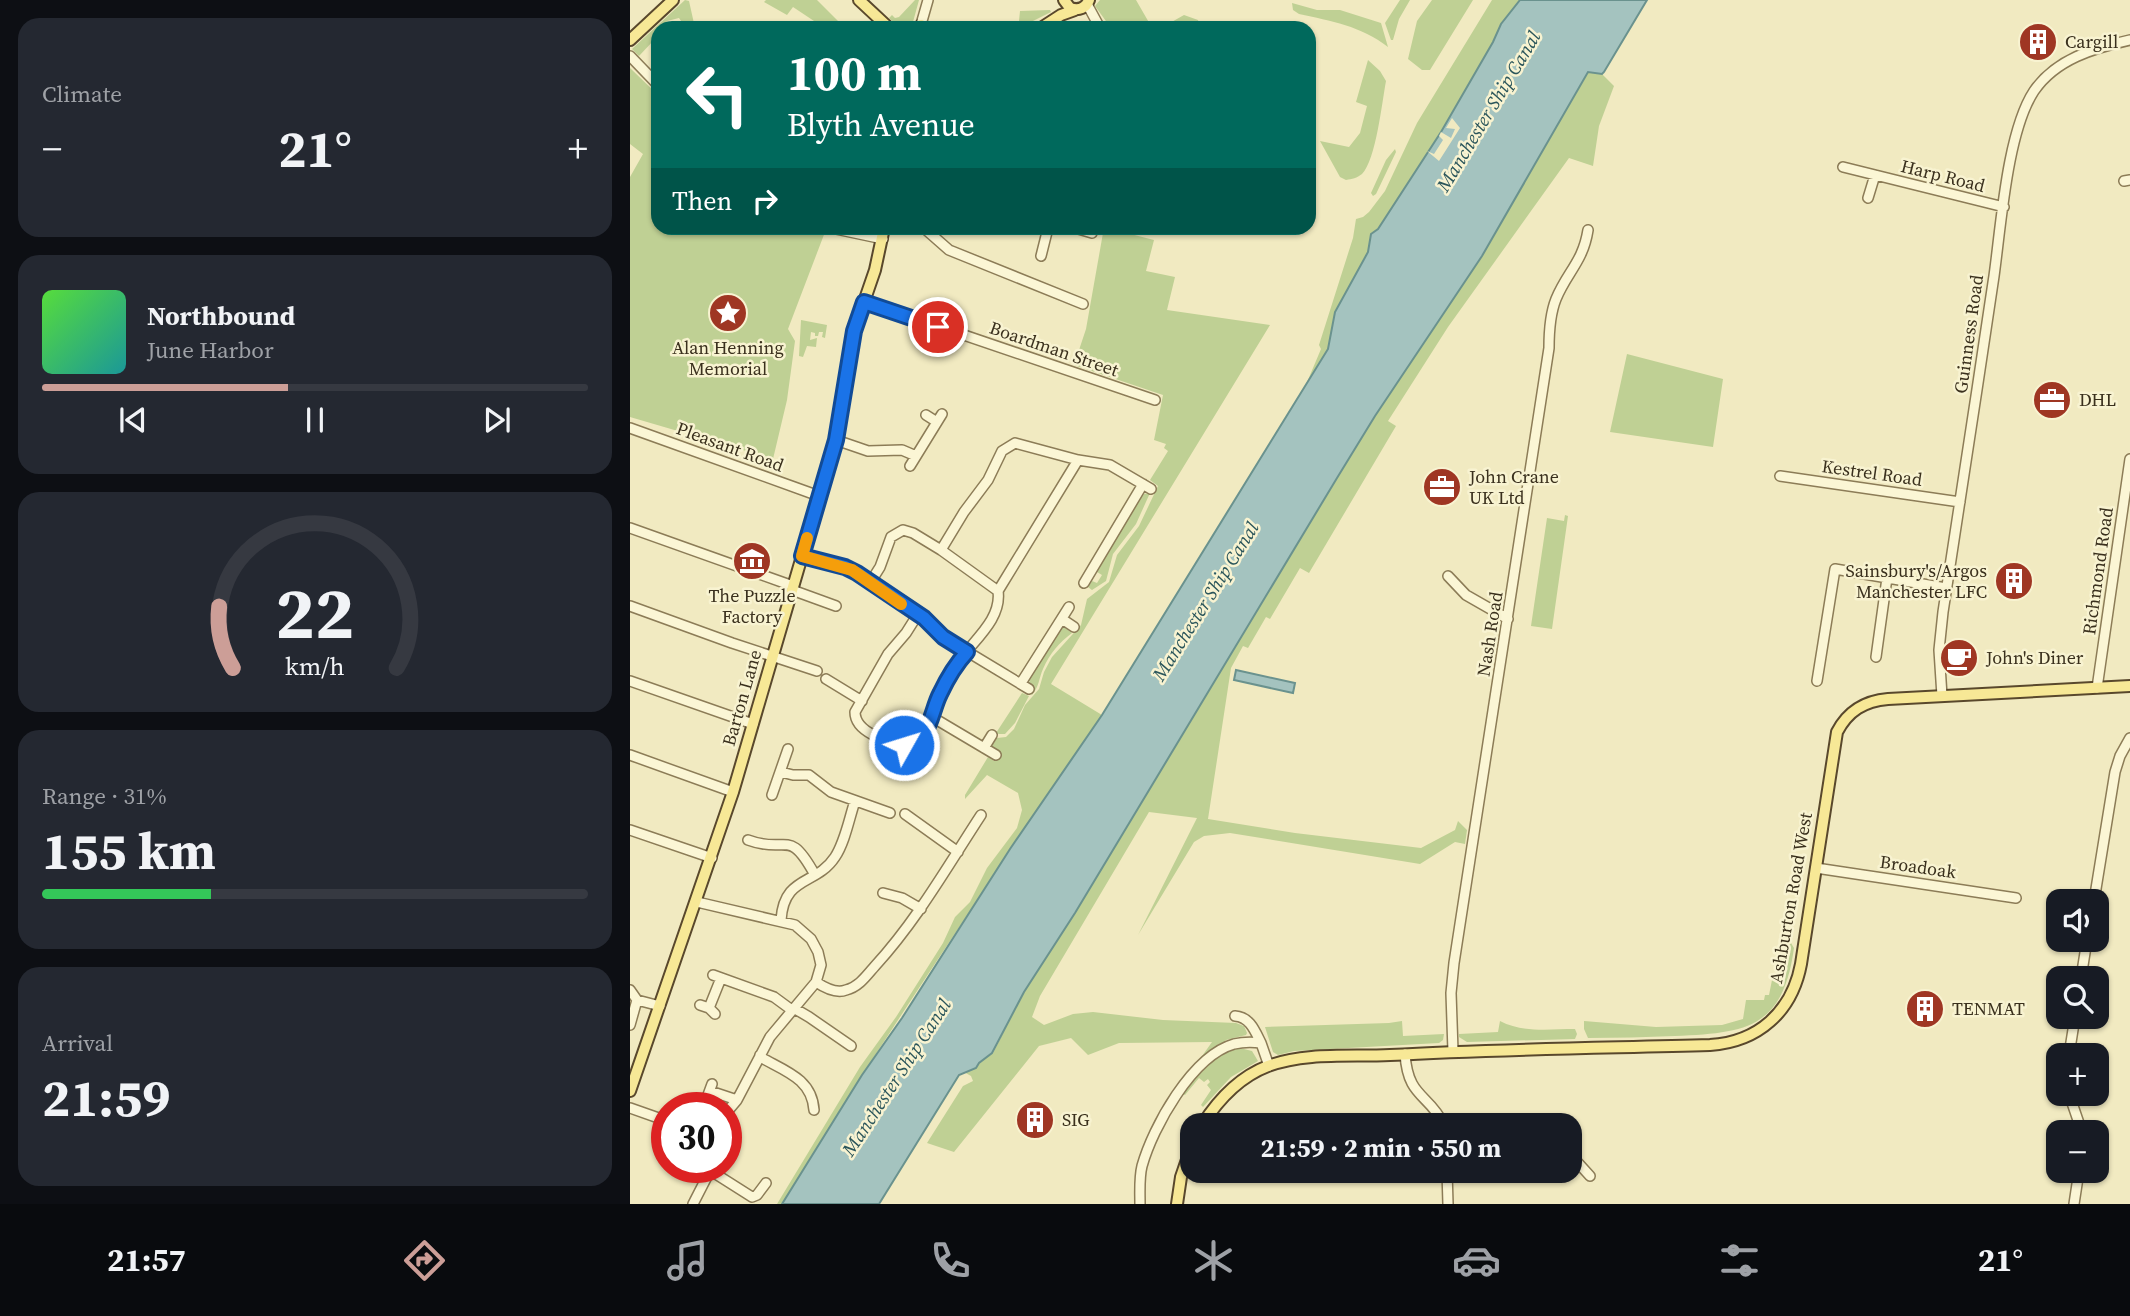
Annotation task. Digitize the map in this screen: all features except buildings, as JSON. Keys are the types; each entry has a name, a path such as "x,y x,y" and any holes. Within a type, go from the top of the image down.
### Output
{"main road":[{"path":"630,40 673,0"},
{"path":"859,0 882,21"},
{"path":"1064,0 1067,6 1082,6"},
{"path":"1051,21 1082,6"},
{"name":"Barton Lane","path":"630,1091 733,792 836,440 854,331 876,270 884,235"},
{"name":"Ashburton Road West","path":"1210,1113 1234,1086 1257,1071 1307,1058 1452,1051 1723,1044 1753,1034 1782,1011 1795,988 1837,733 1842,723 1856,709 1874,700 2130,685"},
{"path":"1177,1204 1180,1183"}],"street":[{"path":"923,21 928,0"},
{"path":"1082,6 1095,21"},
{"name":"Guinness Road","path":"1942,696 1939,650 1946,588 2004,206 2020,120 2035,90 2045,78 2072,58 2101,46 2130,40"},
{"path":"630,56 651,78"},
{"name":"Harp Road","path":"1843,167 2004,206"},
{"name":"Harp Road","path":"1868,198 1875,175"},
{"name":"Nash Road","path":"1452,1051 1451,992 1454,963 1539,414 1551,320 1559,293 1582,254 1588,230"},
{"path":"932,235 949,250 1083,304"},
{"path":"1041,256 1046,235"},
{"name":"Boardman Street","path":"864,302 1155,400"},
{"path":"910,466 939,418 926,415"},
{"name":"Pleasant Road","path":"630,428 819,496"},
{"path":"836,440 868,451 902,450 916,456"},
{"path":"941,550 964,512 984,486 1005,447 1020,443 1078,460 1110,465 1147,487 1094,576 1084,583"},
{"name":"Richmond Road","path":"2097,688 2130,459"},
{"path":"918,614 888,654 855,712 857,724 866,731 898,744 909,745 918,741 932,717 942,690 996,610 999,602 998,591 1078,460"},
{"name":"Kestrel Road","path":"1780,476 1960,502"},
{"path":"630,528 836,606"},
{"path":"870,583 880,567 888,541 898,531 913,533 998,591"},
{"path":"802,556 845,567 918,614 943,637 1025,686 1069,607"},
{"path":"1817,681 1835,569 1946,588"},
{"path":"1448,576 1466,595 1508,619"},
{"path":"1876,657 1887,578"},
{"path":"630,606 817,671"},
{"path":"1062,619 1074,626"},
{"path":"826,679 862,701"},
{"path":"630,681 753,724"},
{"path":"932,717 996,755"},
{"path":"984,748 992,735"},
{"path":"2096,889 2115,772 2130,738"},
{"path":"772,795 788,750"},
{"path":"630,755 733,792"},
{"path":"780,772 813,776 831,792 855,801 877,803 890,813"},
{"path":"781,920 790,891 800,882 815,875 836,856 855,801"},
{"path":"905,814 914,825 958,852"},
{"path":"816,982 828,989 840,991 859,984 896,943 921,909 958,852 978,828 981,815"},
{"path":"630,830 712,858"},
{"path":"748,840 757,848 785,843 794,846 804,856 815,875"},
{"name":"Broadoak","path":"1816,868 2017,898"},
{"path":"883,893 896,891 921,909"},
{"path":"697,902 741,914 781,920 802,929 815,946 821,965 816,982 776,1028 741,1092"},
{"path":"708,1009 717,976 763,991 809,1017 851,1046"},
{"path":"630,990 637,1000 660,1006"},
{"path":"630,1025 637,1000"},
{"path":"1235,1016 1242,1016 1250,1023 1269,1066"},
{"path":"1140,1204 1142,1170 1150,1147 1171,1104 1188,1080 1208,1060 1231,1045 1261,1043"},
{"path":"1405,1054 1413,1087 1437,1113"},
{"path":"760,1055 803,1082 810,1091 814,1110"},
{"path":"630,1108 651,1115"},
{"path":"1582,1167 1590,1175"},
{"path":"693,1204 704,1183"},
{"path":"733,1183 752,1196 757,1195 766,1183"},
{"path":"1447,1183 1448,1204"},
{"path":"2074,1204 2077,1183"}],"green space":[{"path":"685,0 689,1 693,21 681,21 679,18 662,21"},
{"path":"817,0 838,21 814,21 793,7 787,15 764,2"},
{"path":"915,0 919,0 913,21 892,21 889,18 892,15 899,17"},
{"path":"1100,0 1136,0 1148,21 1106,21 1095,6"},
{"path":"1400,0 1410,0 1391,40 1385,23"},
{"path":"1432,0 1473,0 1430,70 1422,70 1408,59 1417,21"},
{"path":"1492,0 1520,0 1501,24 1441,132 1378,229 1371,234 1368,252 1335,312 1328,349 1305,387 1321,349 1319,345 1353,238 1356,219 1369,212 1385,191 1417,123"},
{"path":"1292,3 1317,10 1340,10 1381,23 1388,47 1356,29 1299,14 1293,10"},
{"path":"1020,11 1051,12 1033,21 1019,21"},
{"path":"1184,15 1198,21 1173,21"},
{"path":"651,31 651,43 639,56 632,49"},
{"path":"1368,60 1386,81 1378,130 1367,167 1362,174 1346,180 1340,177 1320,141 1349,147 1360,133 1367,106 1356,102"},
{"path":"630,68 651,88 651,235 824,235 788,329 795,341 787,400 773,459 630,417 630,177 643,154 630,144"},
{"path":"1589,71 1602,74 1614,86 1599,126 1593,166 1569,158 1448,327 1388,421 1396,426 1309,573 1300,568 1270,619 1266,617 1248,648 1243,646 1231,668 1208,819 1295,833 1421,848 1455,830 1458,821 1467,830 1465,844 1455,842 1420,864 1230,833 1204,836 1194,842 1138,935 1197,818 1149,812 1040,996 1032,1017 1044,1025 1073,1014 1093,1012 1163,1020 1236,1023 1244,1026 1246,1035 1226,1040 1195,1066 1212,1042 1119,1043 1088,1055 1071,1038 1039,1046 954,1152 927,1143 963,1086 973,1081 971,1076 964,1072 976,1068 993,1053 1024,992 1075,913 1375,416 1482,256"},
{"path":"1395,149 1396,152 1373,196 1371,193 1386,160"},
{"path":"1103,235 1134,235 1154,240 1146,271 1175,277 1167,310 1270,325 1051,684 1102,715 899,1019 782,1204 777,1204 860,1067 896,1017 943,943 955,917 970,902 987,868 1017,828 1022,810 1018,793 987,775 965,799 965,795 988,757 994,761 1000,752 992,746 997,738 1006,737 1014,729 1025,705 1039,689 1052,657 1081,625 1087,599 1109,582 1117,555 1139,526 1158,486 1150,480 1168,451 1164,448 1166,444 1154,440 1163,395 1074,365 1086,329"},
{"path":"801,320 827,325 825,338 822,337 823,332 815,336 815,333 811,332 810,340 817,338 816,347 807,346 803,357 799,356"},
{"path":"1627,354 1723,379 1713,447 1610,432"},
{"path":"1150,493 1136,524 1113,554 1106,581 1092,590 1088,587 1092,581 1097,583 1102,575 1097,572 1098,568 1141,498"},
{"path":"1565,515 1568,516 1552,629 1531,626 1547,518 1564,521"},
{"path":"1064,627 1072,633 1049,658 1032,695 1030,693 1033,687 1029,679 1059,629"},
{"path":"1022,693 1029,696 1015,723 1005,734 996,733"},
{"path":"1785,933 1794,948 1789,975 1781,995 1757,1021 1741,1028 1700,1035 1588,1038 1584,1021 1656,1027 1722,1025 1743,1019 1746,1000 1764,1000 1765,995 1769,995 1772,980 1777,980"},
{"path":"1402,1021 1403,1036 1444,1034 1443,1040 1439,1043 1294,1051 1278,1055 1273,1052 1265,1027 1389,1023"},
{"path":"1500,1021 1527,1029 1575,1029 1577,1034 1575,1039 1467,1042 1459,1037 1459,1034 1498,1032"},
{"path":"1240,1048 1252,1051 1258,1061 1231,1077 1203,1107 1201,1105 1211,1090 1207,1085 1210,1082 1208,1079 1204,1082 1199,1078 1185,1095 1183,1094 1215,1060"}],"water":[{"name":"Manchester Ship Canal","path":"1520,0 1647,0 1604,72 1588,72 1482,256 1375,416 1075,913 1024,992 992,1053 976,1068 959,1075 879,1204 782,1204 862,1075 902,1018 1010,849 1102,715 1328,349 1335,312 1368,252 1371,234 1378,229 1441,132 1501,24"},
{"path":"1236,670 1295,683 1293,693 1234,680"}],"pier":[{"path":"1452,118 1460,128 1439,161 1427,151 1434,154 1443,140 1439,136 1441,132 1451,138 1455,129 1446,128"}],"slow traffic":[{"path":"807,538 802,556 852,570 901,604"}],"place":[{"name":"Cargill","path":"2038,42"},
{"name":"Alan Henning Memorial","path":"728,313"},
{"name":"DHL","path":"2052,400"},
{"name":"John Crane UK Ltd","path":"1442,487"},
{"name":"The Puzzle Factory","path":"752,561"},
{"name":"Sainsbury's/Argos Manchester LFC","path":"2014,581"},
{"name":"John's Diner","path":"1959,658"},
{"name":"TENMAT","path":"1925,1009"},
{"name":"SIG","path":"1035,1120"}],"route":[{"path":"904,745 914,744 923,735 942,690 967,652 943,637 924,618 857,573 845,567 802,556 836,440 854,331 864,302 938,327"}]}
